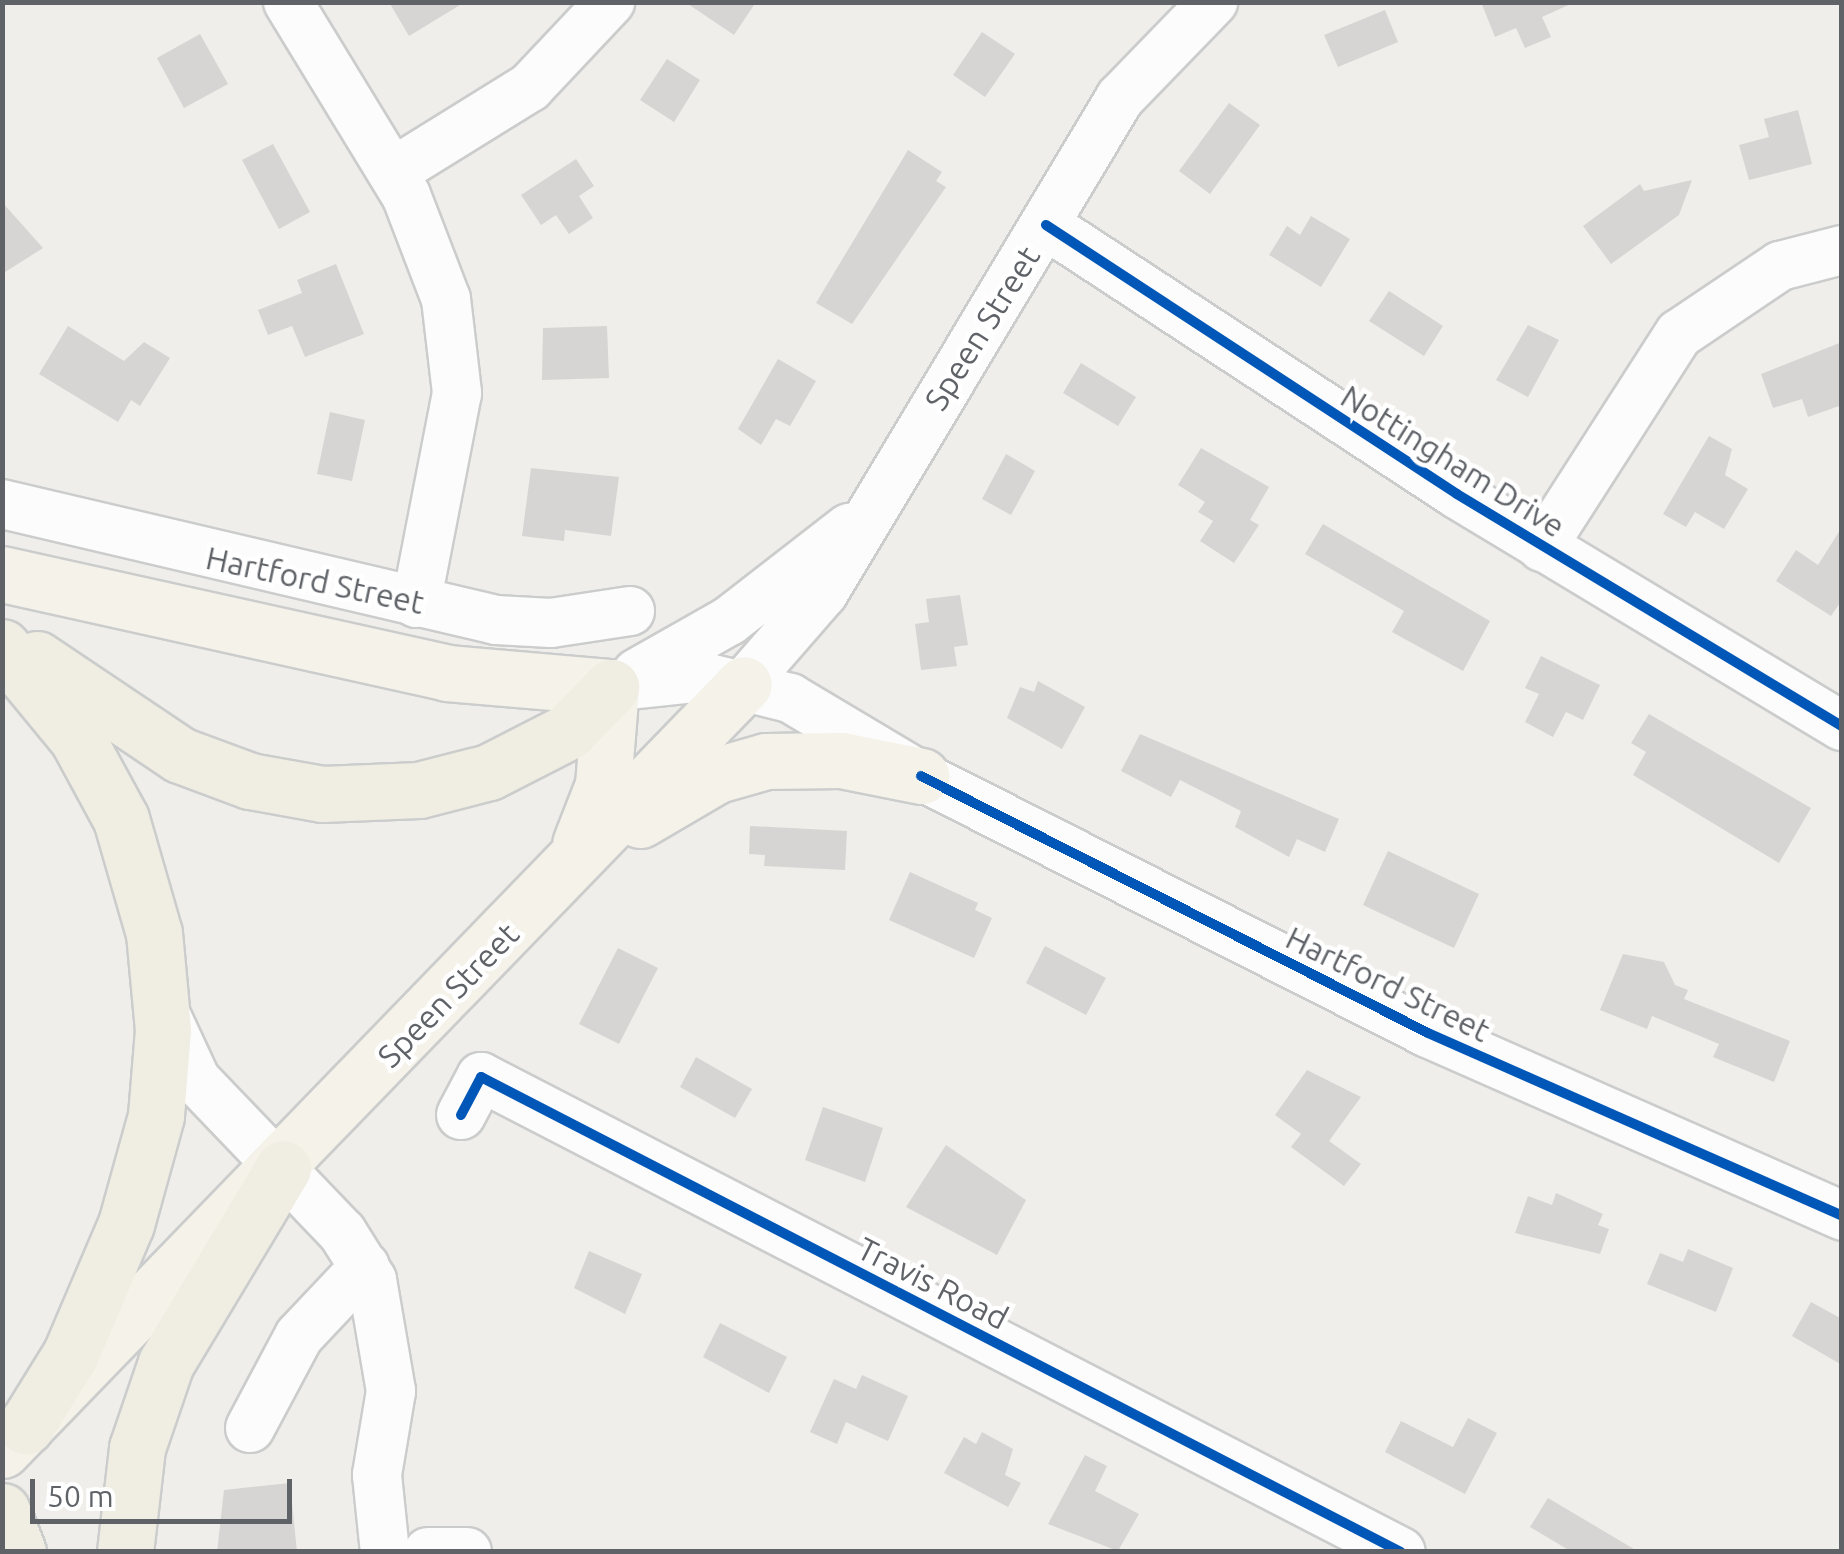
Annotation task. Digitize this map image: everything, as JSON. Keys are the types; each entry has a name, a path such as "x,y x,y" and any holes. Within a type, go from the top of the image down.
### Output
{"highway":[{"path":"2,636 180,755 310,792 394,793 489,772 569,731 611,686"},
{"path":"2,647 77,738 121,819 150,912 162,1005 156,1116 135,1196 86,1322 14,1438"},
{"path":"124,1552 137,1448 166,1363 282,1168"},
{"path":"2,1511 18,1552"}],"main road":[{"path":"2,574 447,673 611,686 599,801 564,873"},
{"name":"Speen Street","path":"14,1438 282,1168 744,684"},
{"path":"564,873 734,768 802,758 921,776"}],"street":[{"path":"288,2 393,172 434,257 458,376 416,603"},
{"path":"393,172 530,87 610,2"},
{"name":"Speen Street","path":"744,684 824,592 863,516 1120,98 1213,2"},
{"name":"Nottingham Drive","path":"1046,224 1542,547 1842,726"},
{"path":"1542,547 1679,334 1780,266 1842,250"},
{"name":"Hartford Street","path":"2,504 416,603 532,624 630,611"},
{"name":"Speen Street","path":"611,686 729,621 863,516"},
{"name":"Hartford Street","path":"611,686 680,676 744,684 822,713 921,776 1428,1033 1842,1216"},
{"path":"162,1005 196,1080 282,1168 365,1266 389,1367 378,1475 385,1552"},
{"name":"Travis Road","path":"461,1115 482,1077 1401,1552"},
{"path":"250,1428 300,1336 365,1266"},
{"path":"428,1552 466,1552"}],"building":[{"path":"389,2 465,2 409,36"},
{"path":"685,2 756,2 734,35"},
{"path":"1481,2 1575,2 1542,17 1551,37 1525,48 1516,28 1495,37"},
{"path":"1385,10 1398,42 1338,67 1324,35"},
{"path":"982,32 1015,54 985,97 953,75"},
{"path":"200,34 228,84 184,108 157,58"},
{"path":"667,59 700,80 674,122 640,100"},
{"path":"1229,103 1260,125 1210,194 1179,171"},
{"path":"1798,110 1812,164 1749,180 1739,145 1769,137 1764,119"},
{"path":"273,144 310,212 279,229 242,160"},
{"path":"908,150 942,172 936,181 946,187 852,324 816,303"},
{"path":"576,159 594,186 579,196 593,218 569,234 556,215 541,225 521,195"},
{"path":"1692,180 1679,215 1611,264 1583,226 1640,184 1644,191"},
{"path":"2,202 43,248 2,274"},
{"path":"1311,216 1350,239 1321,287 1269,255 1287,226 1300,235"},
{"path":"336,264 364,334 305,357 292,326 268,335 258,310 302,293 297,280"},
{"path":"1389,291 1443,326 1424,356 1369,321"},
{"path":"1528,325 1559,340 1528,397 1496,380"},
{"path":"68,326 124,361 144,342 170,358 140,406 131,400 118,422 39,374"},
{"path":"607,326 609,378 542,380 543,328"},
{"path":"1842,342 1842,405 1808,417 1802,399 1773,408 1761,374"},
{"path":"778,359 816,381 790,426 776,419 761,445 738,429"},
{"path":"1081,363 1136,397 1118,426 1063,393"},
{"path":"330,412 365,420 352,481 317,474"},
{"path":"1709,436 1732,449 1725,475 1748,489 1724,529 1695,512 1686,527 1663,514"},
{"path":"1201,448 1269,487 1250,520 1259,525 1234,563 1200,541 1213,521 1198,512 1205,502 1178,485"},
{"path":"1006,454 1035,471 1011,515 982,499"},
{"path":"531,468 619,477 611,536 565,530 564,541 522,536"},
{"path":"1323,524 1490,621 1463,671 1392,632 1404,611 1305,554"},
{"path":"1842,527 1842,600 1831,616 1776,581 1796,550 1818,565"},
{"path":"960,595 968,645 954,647 957,666 921,670 915,624 929,622 926,599"},
{"path":"1541,656 1600,685 1583,720 1566,712 1553,737 1525,722 1539,694 1525,688"},
{"path":"1038,681 1085,707 1062,749 1007,718 1020,687 1034,692"},
{"path":"1649,714 1811,808 1779,863 1633,775 1646,752 1631,743"},
{"path":"1140,734 1339,819 1325,852 1297,839 1289,857 1235,827 1241,811 1180,780 1171,797 1121,771"},
{"path":"750,826 847,831 845,870 764,866 765,855 749,854"},
{"path":"1388,851 1479,894 1454,948 1363,905"},
{"path":"910,872 978,903 975,910 992,918 974,958 889,920"},
{"path":"1045,946 1106,978 1086,1015 1026,983"},
{"path":"618,948 658,968 619,1044 579,1024"},
{"path":"1623,954 1664,962 1675,985 1688,990 1684,999 1790,1041 1774,1082 1713,1057 1719,1044 1652,1016 1647,1029 1600,1010"},
{"path":"696,1057 752,1089 735,1118 680,1087"},
{"path":"1307,1070 1361,1097 1329,1141 1361,1164 1344,1186 1291,1147 1301,1134 1275,1115"},
{"path":"823,1107 883,1128 865,1182 805,1160"},
{"path":"946,1145 1026,1200 997,1255 906,1207"},
{"path":"1556,1193 1603,1214 1598,1225 1609,1229 1600,1254 1515,1233 1528,1196 1552,1205"},
{"path":"1688,1249 1733,1268 1716,1312 1647,1284 1660,1253 1683,1262"},
{"path":"589,1251 642,1274 625,1314 574,1288"},
{"path":"1811,1302 1842,1319 1842,1365 1792,1336"},
{"path":"720,1323 787,1357 769,1393 703,1357"},
{"path":"862,1375 908,1396 888,1441 846,1422 837,1444 810,1432 834,1379 856,1389"},
{"path":"1468,1418 1497,1433 1465,1494 1385,1452 1401,1421 1453,1447"},
{"path":"982,1432 1013,1449 1005,1475 1021,1483 1008,1507 944,1473 964,1437 976,1444"},
{"path":"1085,1455 1107,1466 1095,1491 1139,1514 1118,1551 1048,1524"},
{"path":"290,1483 297,1552 217,1552 224,1490"},
{"path":"1548,1498 1639,1552 1572,1552 1530,1527"}],"cycle path":[{"path":"1046,225 1457,494 1842,726"},
{"path":"921,776 1428,1033 1842,1216"},
{"path":"461,1115 481,1077 1401,1552"}]}
